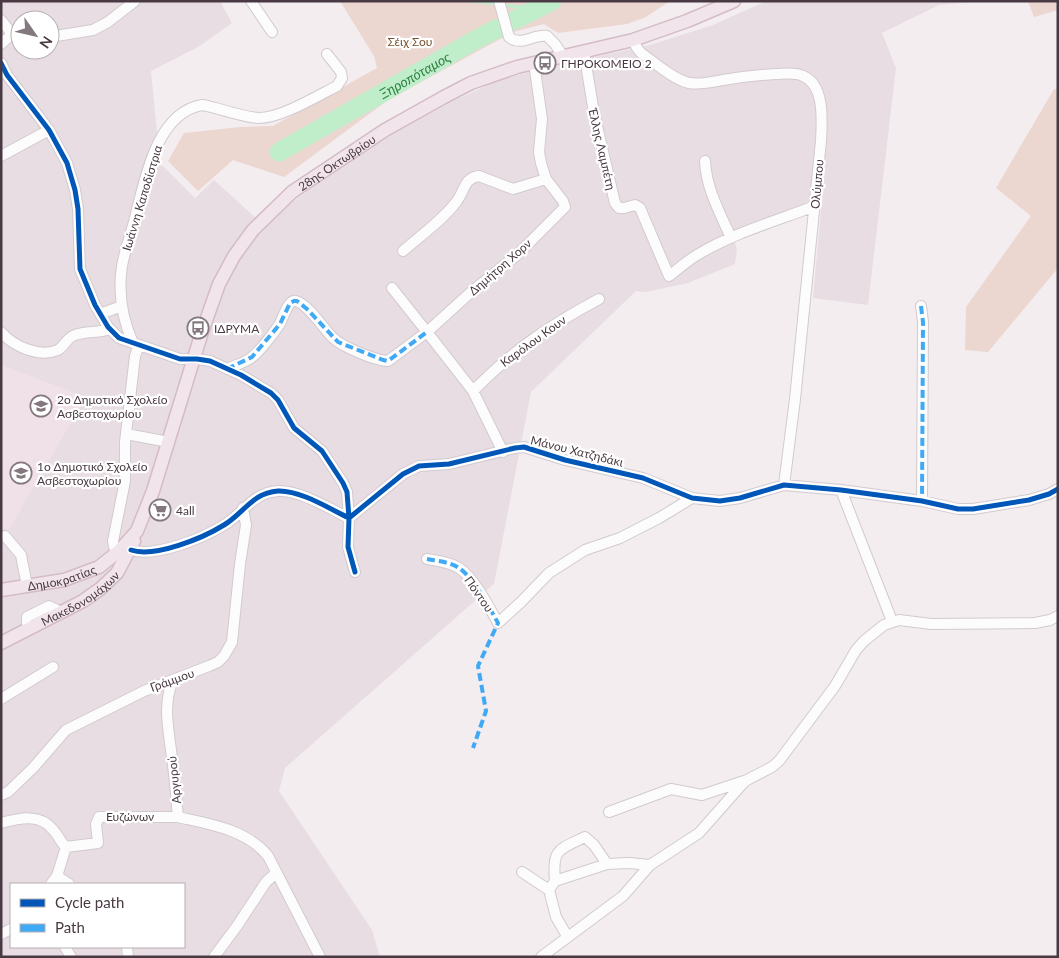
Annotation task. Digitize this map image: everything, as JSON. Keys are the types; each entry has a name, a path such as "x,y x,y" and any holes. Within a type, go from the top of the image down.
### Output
{"main road":[{"name":"28ης Οκτωβρίου","path":"137,531 169,442 215,293 231,260 259,223 285,197 312,177 385,130 444,97 488,76 534,63 633,40 687,21 734,1"},
{"name":"Δημοκρατίας","path":"1,590 69,578 104,564 125,550 137,531"},
{"name":"Μακεδονομάχων","path":"1,643 83,601 106,584 117,573 125,550"},
{"path":"104,564 108,570 106,584"}],"street":[{"path":"60,35 93,30 108,22 135,1"},
{"path":"252,1 272,32"},
{"path":"499,1 511,39 518,42 539,35 547,36 563,56"},
{"name":"Ολύμπου","path":"633,40 641,53 679,80 689,83 701,84 755,76 790,74 801,75 809,80 816,90 822,120 795,399 784,485"},
{"name":"Έλλης Λαμπέτη","path":"584,52 594,113 615,203 619,208 635,204 640,208 669,276 694,256 730,238"},
{"name":"Ιωάννη Καποδίστρια","path":"136,344 124,321 120,281 123,261 156,146 168,128 193,107 202,105 257,118 269,117 337,86 341,82 341,72 327,54"},
{"path":"1,63 7,75 50,130 67,163 74,185 78,209 80,269 100,314 110,329 119,338 180,359 210,361 271,393 278,400 294,428 322,451 336,471 347,492 349,518 348,547 355,572"},
{"name":"Δημήτρη Χορν","path":"227,369 252,357 280,324 290,303 294,301 307,309 338,342 388,361 427,332 470,293 518,254 563,210 564,204 546,179 539,155 542,119 534,63"},
{"path":"1,156 50,130"},
{"path":"705,161 710,187 730,238 815,206"},
{"path":"403,251 454,205 470,178 479,176 512,189 546,179"},
{"path":"392,288 473,391 502,452"},
{"name":"Καρόλου Κουν","path":"473,391 512,354 540,333 599,299"},
{"path":"100,314 122,306"},
{"path":"921,306 924,322 922,501"},
{"path":"1,332 25,349 44,352 58,350 74,335 110,329"},
{"path":"136,344 126,434 125,481 113,541 114,547 144,552 194,540 226,524 243,508 263,494 280,491 297,494 349,518"},
{"path":"126,434 169,442"},
{"name":"Μάνου Χατζηδάκι","path":"349,518 404,474 420,466 449,464 524,447 558,458 643,478 692,498 720,501 730,500 784,485"},
{"path":"784,485 841,490 922,501 958,509 973,509 1029,500 1058,489"},
{"path":"841,490 892,621"},
{"name":"Πόντου","path":"428,560 450,564 459,568 482,595 498,623 549,573 570,559 585,550 628,534 692,498"},
{"name":"Γράμμου","path":"1,795 8,792 33,768 66,730 136,694 218,662 224,656 232,642 246,524 243,508"},
{"path":"5,536 21,556 27,586"},
{"path":"27,623 27,617 49,606 57,610"},
{"path":"609,812 672,789 702,795 745,781 772,767 779,761 835,686 856,650 864,641 892,621 899,620 931,624 1035,622 1050,620 1058,616"},
{"path":"1,699 53,667"},
{"name":"Αργυρού","path":"173,680 168,693 167,723 178,817 234,831 262,848 268,856 320,957"},
{"path":"541,957 624,896 650,865 699,833 745,781"},
{"name":"Ευζώνων","path":"66,847 98,843 96,824 99,816 178,817"},
{"path":"1,822 22,818 45,822 52,828 61,843 66,847 54,880"},
{"path":"549,890 555,880 554,862 560,849 584,837 594,845 607,864"},
{"path":"555,880 607,864 629,863 650,865"},
{"path":"522,872 549,890 556,917 568,936"},
{"path":"214,957 266,882 276,873"}],"shaded area":[{"path":"1,1 220,1 232,23 200,46 151,71 157,133 146,162 163,166 195,198 214,180 266,227 291,203 392,134 449,103 499,80 650,45 713,25 766,1 983,1 939,5 882,33 896,68 868,305 813,298 822,198 732,233 737,250 735,264 688,283 646,292 636,291 531,392 494,584 285,768 279,791 372,930 380,957 1,957"},
{"path":"1,365 86,397 3,540 1,539"}],"green space":[{"name":"Σέιχ Σου","path":"340,1 670,1 646,17 627,24 558,33 544,24 513,32 388,100 284,177 233,160 198,191 168,161 184,133 240,127 273,126 377,68 374,56"},
{"path":"1028,1 1058,1 1058,10 1034,17"},
{"path":"1054,89 1058,90 1058,268 988,352 965,350 966,307 1031,216 996,188"}],"waterway":[{"path":"470,1 497,4"},
{"name":"Ξηροπόταμος","path":"279,152 475,40 552,1"},
{"path":"503,5 537,9"}],"marked path":[{"path":"227,369 252,357 280,324 290,303 294,301 297,301 307,309 338,342 383,360 388,361 427,332"},
{"path":"921,306 923,322 922,501"},
{"path":"427,559 452,564 465,573 481,593 498,623 478,666 486,711 473,748"}],"cycle path":[{"path":"1,63 7,75 49,130 67,163 75,190 78,209 80,269 95,305 108,327 119,338 180,359 210,361 241,375 271,393 278,400 294,428 322,451 343,483 347,492 349,518 348,547 355,572"},
{"path":"131,550 141,552 153,551 192,541 224,525 261,495 278,491 305,497 349,518 403,474 419,466 449,464 524,447 565,460 643,478 692,498 720,501 740,498 784,485 841,490 922,501 958,509 973,509 1029,500 1058,489"}],"place":[{"name":"ΓΗΡΟΚΟΜΕΙΟ 2","path":"545,63"},
{"name":"ΙΔΡΥΜΑ","path":"198,328"},
{"name":"2ο Δημοτικό Σχολείο Ασβεστοχωρίου","path":"41,406"},
{"name":"1ο Δημοτικό Σχολείο Ασβεστοχωρίου","path":"21,473"},
{"name":"4all","path":"160,510"}]}
